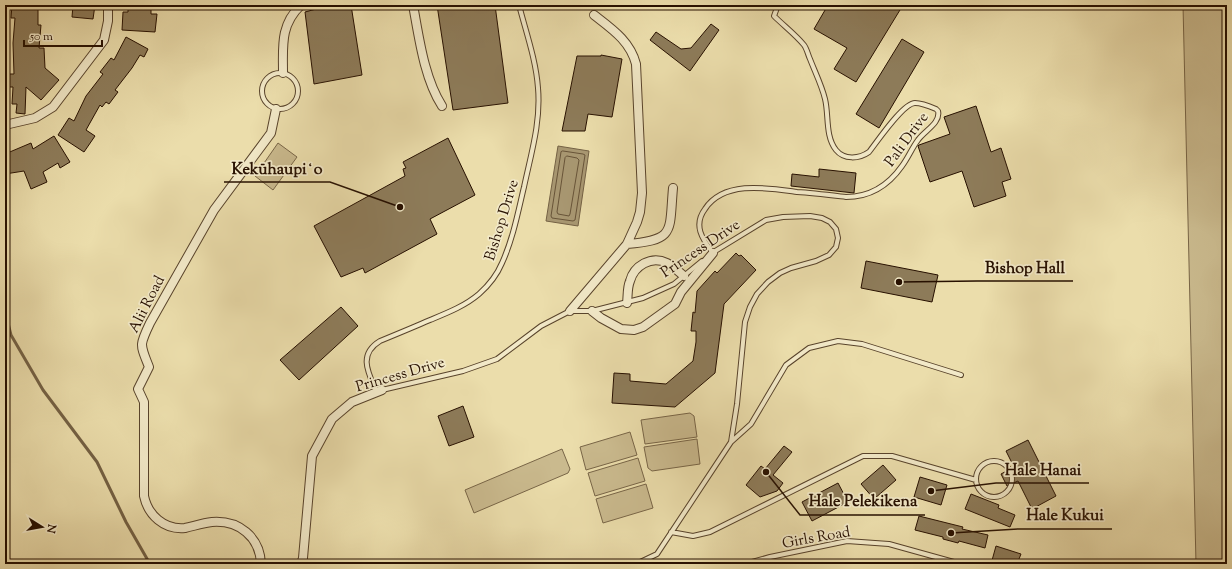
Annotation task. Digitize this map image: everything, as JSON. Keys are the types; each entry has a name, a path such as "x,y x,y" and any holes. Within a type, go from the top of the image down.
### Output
{"street":[{"path":"5,125 35,118 53,107 104,40 108,20 108,5"},
{"path":"283,73 284,34 291,17 301,5"},
{"path":"413,5 427,72 435,96 442,106"},
{"path":"570,311 628,244 640,212 642,193 636,64 634,56 625,41 594,15"},
{"name":"Alii Road","path":"261,564 260,552 257,544 245,530 238,526 221,522 212,522 176,528 160,522 149,511 145,504 144,496 144,402 138,389 149,367 141,347 146,332 214,210 271,133 276,109"},
{"path":"628,244 652,241 666,233 670,219 673,188"},
{"path":"592,311 601,318 621,329 634,330 643,327 675,304 681,292 712,253"},
{"path":"627,303 629,282 634,272 643,264 654,260 666,263 684,276"},
{"name":"Princess Drive","path":"301,564 303,558 312,456 332,419 352,402 380,392"}],"lane":[{"name":"Bishop Drive","path":"380,392 367,371 366,363 369,352 373,346 380,341 470,301 491,282 504,258 516,223 535,141 538,108 538,86 535,67 520,5"},
{"name":"Pali Drive","path":"712,253 700,232 700,219 706,206 722,194 739,189 751,188 768,188 846,197 855,197 874,192 896,174 902,167 918,139 936,122 938,118 939,114 936,109 914,102 907,105 900,112 869,152 859,157 844,156 832,145 822,88 805,46 774,16 778,5"},
{"path":"283,73 293,78 296,83 298,95 292,105 287,108 276,109 270,107 265,102 261,91 263,84 271,75 283,73"},
{"name":"Princess Drive","path":"380,392 463,371 497,359 542,326 570,311 592,311 627,303 659,292 674,284 712,253 766,220 783,217 810,216 822,218 830,222 836,229 838,238 836,247 828,255 816,261 791,268 780,273 763,287 753,301 745,322 737,404 731,442 657,554 636,564"},
{"path":"731,442 751,424 786,365 809,348 838,341 862,344 961,375"},
{"path":"671,532 693,536 710,532 863,456 892,456 976,480"},
{"path":"993,461 1004,464 1009,470 1012,481 1004,495 988,497 977,487 976,480 979,469 987,463 993,461"},
{"name":"Girls Road","path":"745,564 770,557 847,541 889,544 961,564"}],"shaded area":[{"path":"1183,5 1227,5 1227,564 1196,564"},
{"path":"278,143 297,157 273,190 255,176"},
{"path":"690,413 694,416 697,437 645,444 641,420"},
{"path":"630,432 637,455 586,470 580,447"},
{"path":"697,439 700,464 652,471 648,468 644,447"},
{"path":"562,449 570,469 568,473 474,513 465,490"},
{"path":"638,458 645,481 595,496 588,473"},
{"path":"646,484 653,508 603,523 596,499"}],"water":[{"path":"558,146 589,151 578,226 546,221"}],"building":[{"path":"12,5 38,5 38,25 41,25 39,48 44,48 45,68 59,80 41,100 26,87 25,114 16,113 17,104 12,104 13,87 7,87 8,74 14,74 13,43 15,18 11,18"},
{"path":"73,5 95,5 93,19 72,17"},
{"path":"128,5 151,5 151,14 157,14 155,32 122,30 123,12 128,12"},
{"path":"331,5 351,5 362,75 314,84 305,12"},
{"path":"437,5 495,5 508,103 453,110"},
{"path":"828,5 903,5 856,82 834,69 847,48 814,29"},
{"path":"711,24 719,30 690,71 650,40 656,32 681,49 691,48"},
{"path":"126,37 148,49 144,57 140,55 115,90 118,92 109,104 106,102 102,107 100,105 86,130 95,136 84,152 58,135 69,118 74,121 86,96 103,74 100,72 111,58 114,60"},
{"path":"902,39 924,52 879,128 856,114"},
{"path":"601,55 622,59 612,117 588,114 585,131 562,131 577,56"},
{"path":"976,106 991,152 1001,148 1011,179 1002,182 1006,196 974,207 962,171 930,182 918,146 950,134 944,117"},
{"path":"54,136 70,162 60,168 58,163 43,172 47,182 31,189 24,171 5,174 5,154 31,143 33,149"},
{"path":"448,138 475,195 430,219 437,234 365,273 363,268 341,277 314,226 405,176 403,169 406,168 403,162"},
{"path":"819,169 856,173 854,193 791,186 792,174 819,177"},
{"path":"736,253 739,256 741,255 756,270 724,304 715,373 675,407 612,403 614,373 630,374 630,381 666,384 693,361 696,331 691,331 693,312 695,313 697,291 715,271 717,273"},
{"path":"866,261 938,275 932,302 861,288"},
{"path":"341,307 358,326 299,380 280,360"},
{"path":"463,406 474,437 449,446 438,416"},
{"path":"1028,440 1056,496 1032,509 1018,481 1007,486 1001,474 1014,467 1006,451"},
{"path":"784,446 792,452 773,475 783,483 777,491 760,497 746,485 761,466 765,469"},
{"path":"883,465 896,480 874,499 861,484"},
{"path":"920,477 947,485 941,505 914,497"},
{"path":"838,483 848,502 812,521 802,502"},
{"path":"971,494 999,505 998,508 1015,515 1010,527 965,509"},
{"path":"919,516 988,535 985,548 959,541 958,543 943,539 943,537 915,530"},
{"path":"996,546 1021,554 1017,564 1002,562 1001,564 991,564"}],"waterway":[{"path":"1221,5 1227,14"},
{"path":"5,311 11,335 43,390 97,462 126,522 150,564"}],"place":[{"name":"Kekūhaupiʻo","path":"400,207"},
{"name":"Bishop Hall","path":"899,282"},
{"name":"Hale Pelekikena","path":"766,472"},
{"name":"Hale Hanai","path":"931,491"},
{"name":"Hale Kukui","path":"951,533"}]}
